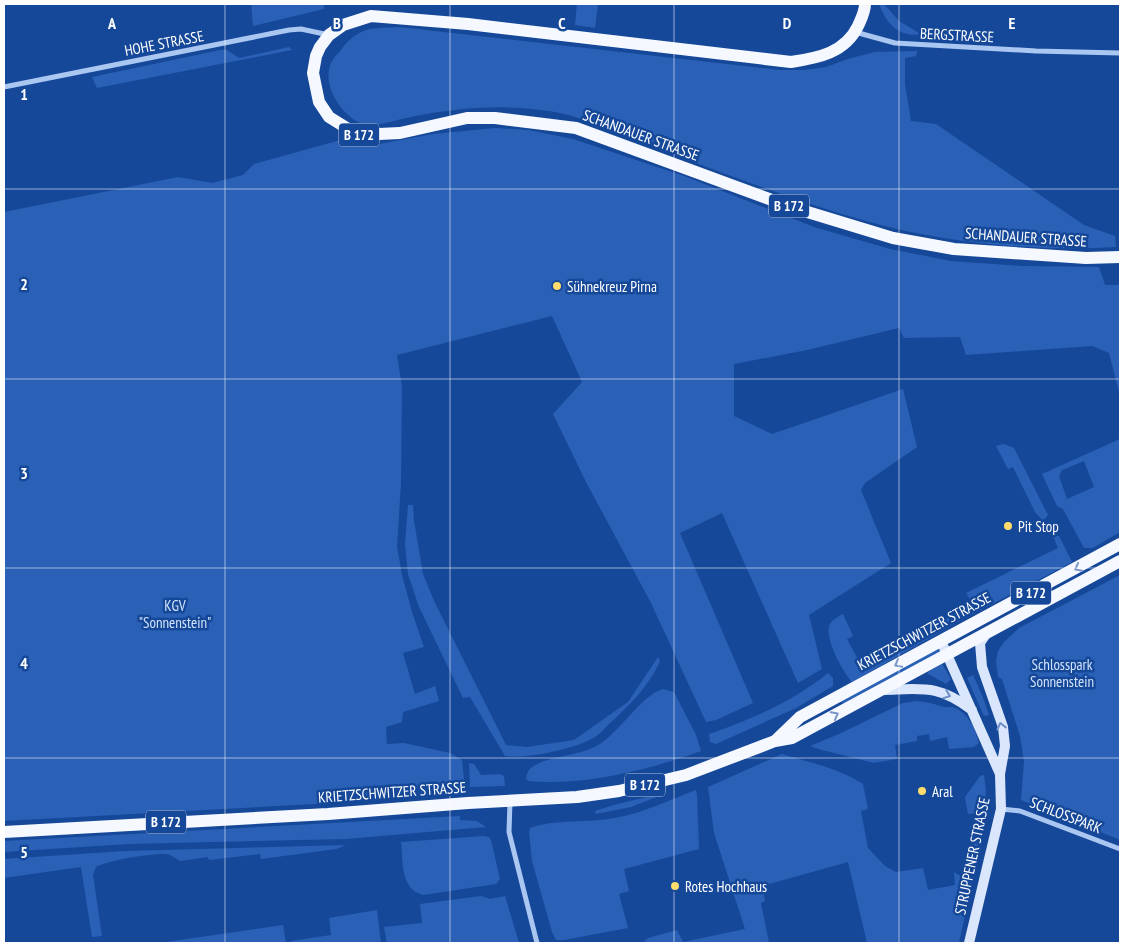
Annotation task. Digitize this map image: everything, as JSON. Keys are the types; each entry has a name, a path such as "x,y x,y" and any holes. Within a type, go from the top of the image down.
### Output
{"main road":[{"name":"SCHANDAUER STRASSE","path":"865,4 865,10 855,32 846,43 833,52 814,59 791,62 468,24 371,16 343,26 329,35 316,56 313,73 319,102 329,117 358,135 400,133 467,118 494,118 576,128 791,207 893,238 954,249 1086,258 1120,257"},
{"name":"KRIETZSCHWITZER STRASSE","path":"775,741 800,717 1120,544"},
{"name":"KRIETZSCHWITZER STRASSE","path":"4,832 328,814 577,797 619,791 686,775 775,741 792,738 1120,561"},
{"name":"STRUPPENER STRASSE","path":"969,943 1001,808 1000,774 1005,746 1003,727 982,667 980,643 988,632"},
{"name":"STRUPPENER STRASSE","path":"941,641 1000,774"},
{"path":"881,690 929,689 948,694 973,711"}],"street":[{"name":"HOHE STRASSE","path":"4,87 289,30 301,29 329,35"},
{"name":"BERGSTRASSE","path":"855,32 895,43 1036,51 1120,53"},
{"path":"510,801 509,832 537,943"},
{"name":"SCHLOSSPARK","path":"1001,808 1020,810 1120,849"}],"green space":[{"path":"251,4 324,4 324,9 253,26"},
{"path":"577,4 598,4 595,28 575,25"},
{"path":"879,4 884,4 899,21 919,33 917,35 903,33 898,30 889,22"},
{"path":"399,27 780,70 804,70 826,67 875,52 917,51 916,56 905,58 905,84 911,121 936,124 1084,225 1115,236 1116,247 1006,246 924,235 872,223 796,199 592,123 555,112 497,107 440,112 379,124 367,124 356,121 343,110 333,95 329,78 329,69 332,61 349,41 362,32 374,28"},
{"path":"289,47 292,50 97,88 92,77 220,50 227,50 239,58"},
{"name":"KGV \"Sonnenstein\"","path":"495,128 528,130 573,139 684,176 814,227 890,249 951,261 1023,266 1099,267 1105,285 1120,285 1120,396 1109,353 1092,346 966,355 960,337 904,338 899,328 807,350 734,364 734,416 772,434 903,389 917,447 865,483 861,490 891,563 809,615 822,669 798,683 722,513 680,533 753,703 716,720 706,722 651,603 586,482 553,414 582,382 552,316 397,355 402,387 401,483 397,547 402,575 424,647 403,653 415,694 435,686 439,701 403,712 402,722 386,727 387,744 404,743 450,753 462,760 465,788 421,788 360,797 352,802 4,821 4,212 178,177 212,183 243,175 254,164 337,141 360,146 374,145 433,134"},
{"path":"1120,439 1120,532 1093,548 1084,548 1063,509 1057,506 1042,474","holes":["1084,461 1094,487 1067,499 1059,476 1062,470"]},
{"path":"1004,444 1014,448 1048,515 1043,521 1035,512 1013,467 1008,469 996,446"},
{"path":"408,505 413,505 423,574 434,601 506,745 527,747 574,740 628,702 658,657 660,661 644,687 601,733 587,741 564,749 525,756 505,756 470,697 463,698 419,607 408,574 405,544"},
{"path":"1053,536 1059,536 1072,562 958,622 852,682 844,671 829,637 830,624 836,618 843,614 853,636 847,639 861,665 973,604 966,593 1058,548"},
{"name":"Schlosspark Sonnenstein","path":"1120,575 1120,840 1021,800 1024,761 1020,736 1002,679 998,677 996,661 998,651 1004,642 1019,628"},
{"path":"937,649 943,650 844,704 841,702 842,698"},
{"path":"942,664 951,679 946,684 928,674 928,672"},
{"path":"828,673 833,678 833,686 796,708 716,744 710,742 709,734 771,709 801,692"},
{"path":"973,675 989,715 984,716 967,678"},
{"path":"663,689 674,692 696,735 701,751 638,770 594,779 550,782 528,781 526,778 529,770 538,764 600,744 647,698"},
{"path":"917,701 944,707 954,707 960,711 971,723 979,743 974,747 949,749 947,737 930,741 929,734 917,736 917,741 895,745 897,759 874,763 810,746 903,703"},
{"path":"782,754 834,770 863,784 868,809 861,811 868,848 885,866 896,872 923,868 928,890 955,885 954,872 972,883 959,943 867,943 848,862 762,886 765,901 761,903 769,943 643,943 648,938 677,930 683,942 745,929 714,833 708,787"},
{"path":"469,763 474,764 481,775 500,774 504,776 505,786 470,787"},
{"path":"984,775 986,790 984,818 978,818 977,813 968,814 965,797 980,776"},
{"path":"696,790 699,849 624,869 629,891 619,894 628,928 556,940 552,932 532,861 530,828 550,823 625,816 646,810"},
{"path":"659,794 659,796 631,807 596,814 595,811 614,805"},
{"path":"460,816 460,820 477,821 486,827 346,839 128,844 4,852 4,841"},
{"path":"970,826 983,826 978,856 974,857"},
{"path":"489,837 491,840 500,879 496,884 423,895 410,887 404,873 401,842"},
{"path":"346,845 336,849 261,859 260,854 209,860 208,857 180,861 170,855 159,854 102,864 96,867 93,875 102,936 92,937 81,867 4,878 4,859 125,851"},
{"path":"481,896 490,899 505,896 519,943 387,943 384,927 422,923 420,904"},
{"path":"377,910 381,943 291,943 291,941 331,935 329,918"},
{"path":"283,925 286,943 159,943"}],"place":[{"name":"Sühnekreuz Pirna","path":"557,286"},
{"name":"Pit Stop","path":"1008,526"},
{"name":"Aral","path":"922,791"},
{"name":"Rotes Hochhaus","path":"675,886"}]}
